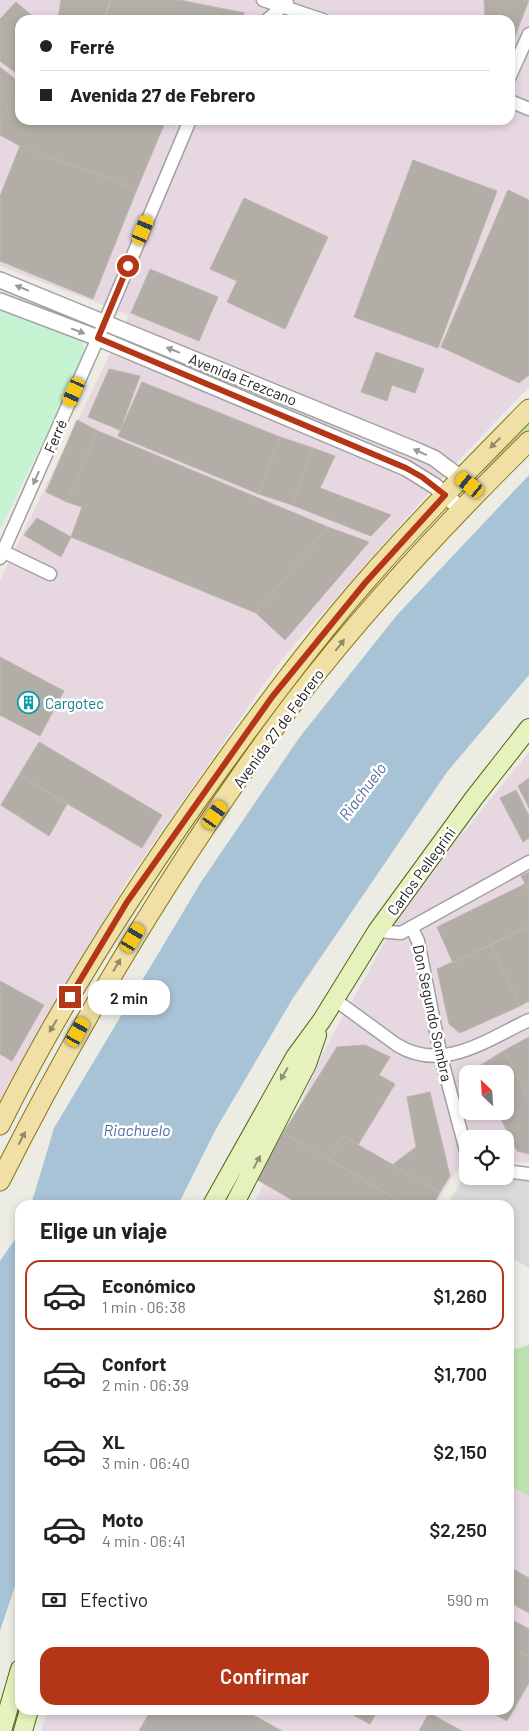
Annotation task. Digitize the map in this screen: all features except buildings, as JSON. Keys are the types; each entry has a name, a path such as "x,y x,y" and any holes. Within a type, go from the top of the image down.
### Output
{"main road":[{"name":"Avenida 27 de Febrero","path":"0,1125 50,1030 124,907 201,795 272,697 358,590 461,478 529,409"},
{"name":"Avenida 27 de Febrero","path":"0,1181 61,1062 152,906 276,726 346,638 461,509 529,441"},
{"name":"Carlos Pellegrini","path":"215,1200 284,1074 322,1020 377,931 474,798 529,728"},
{"name":"Carlos Pellegrini","path":"237,1200 307,1064 322,1020"},
{"path":"2,1731 15,1686"},
{"path":"23,1731 28,1715"}],"street":[{"path":"263,0 288,3 313,15"},
{"path":"273,15 288,3"},
{"path":"515,65 529,34"},
{"path":"515,103 529,109"},
{"name":"Ferré","path":"1,553 98,338 188,125"},
{"name":"Avenida Erezcano","path":"0,280 104,321 434,458 478,491"},
{"name":"Avenida Erezcano","path":"0,301 98,338 406,468 422,477 461,509"},
{"path":"1,553 50,574"},
{"path":"377,931 401,932 412,928 529,862"},
{"name":"Don Segundo Sombra","path":"412,928 418,941 441,1057 461,1130"},
{"path":"334,999 407,1051 429,1057 441,1057 466,1050 529,1020"},
{"path":"514,1172 529,1174"}],"shaded area":[{"path":"0,0 529,0 529,387 449,470 281,660 127,881 0,1102 0,580 129,315 0,266"},
{"path":"529,752 529,1163 514,1162 514,1130 459,1130 459,1167 438,1200 256,1200 324,1051 407,902"},
{"path":"529,1171 529,1268 514,1259 514,1200 450,1200 459,1185 514,1185 514,1174"},
{"path":"514,1488 529,1496 529,1731 41,1731 46,1715 514,1715"}],"green space":[{"path":"0,308 82,341 86,355 0,529"},
{"path":"529,417 529,432 490,471 484,472 482,469"},
{"path":"529,1345 529,1496 514,1488 514,1348"}],"water":[{"name":"Riachuelo","path":"529,475 529,675 447,772 293,998 216,1129 180,1200 32,1200 54,1128 201,882 299,738 397,615"},
{"path":"15,1239 15,1586 0,1631 0,1261"}],"place":[{"name":"Cargotec","path":"29,703"}],"route":[{"path":"70,997 127,902 272,697 365,583 445,495 422,477 406,468 98,338 128,266"}]}
